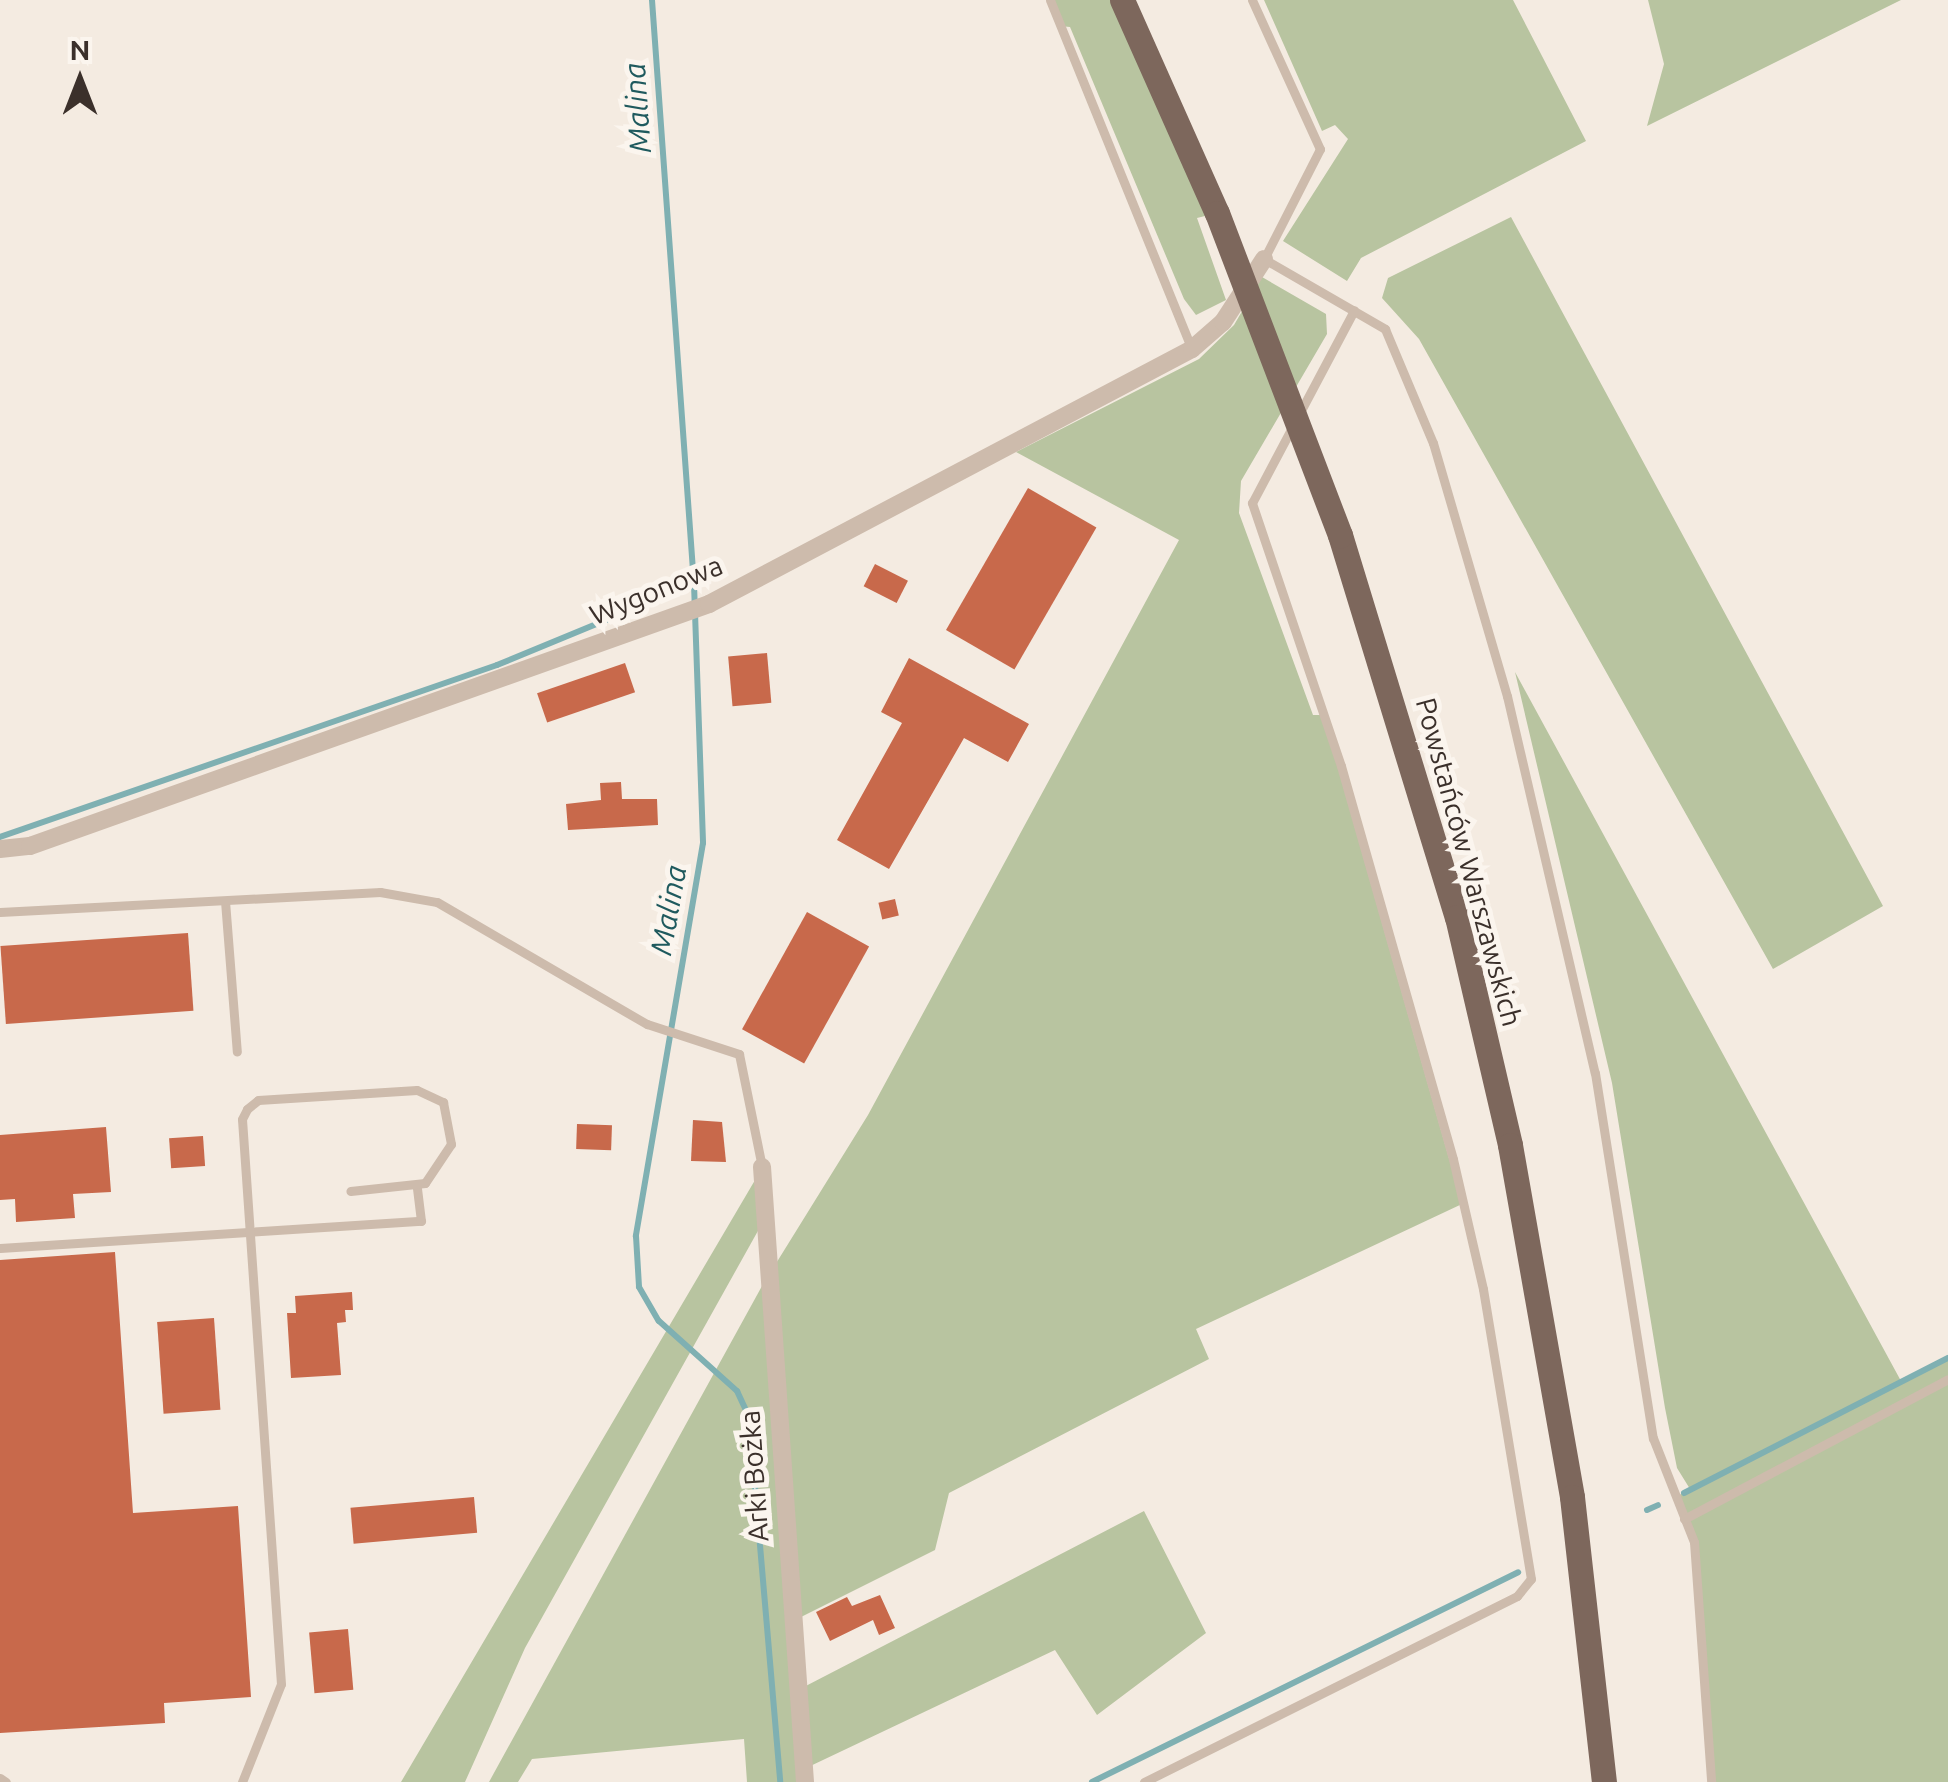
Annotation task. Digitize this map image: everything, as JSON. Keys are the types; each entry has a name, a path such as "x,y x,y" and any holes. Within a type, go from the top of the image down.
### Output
{"main road":[{"name":"Powstańców Warszawskich","path":"1122,0 1217,213 1340,535 1457,917 1510,1145 1572,1498 1604,1782"}],"street":[{"name":"Wygonowa","path":"0,849 30,846 683,610 709,604 1192,349 1223,322 1264,260"},
{"name":"Arki Bożka","path":"762,1167 805,1782"}],"lane":[{"path":"1050,0 1192,349"},
{"path":"1252,0 1320,149 1264,260 1386,328 1433,443 1507,696 1595,1073 1653,1438 1684,1520 1696,1566 1711,1782"},
{"path":"1144,1782 1516,1596 1531,1580 1487,1308 1453,1159 1341,766 1252,503 1354,310"},
{"path":"0,912 417,896 465,916 648,1024 691,1034 740,1054 762,1167"},
{"path":"225,902 237,1052"},
{"path":"242,1782 281,1684 242,1119 258,1100 432,1094 443,1102 453,1132 445,1158 417,1187 350,1191"},
{"path":"0,1248 421,1220 417,1187"},
{"path":"1684,1520 1948,1379"}],"green space":[{"path":"1050,0 1122,0 1217,213 1197,218 1226,300 1196,315 1184,299 1070,27 1060,26"},
{"path":"1264,0 1513,0 1586,141 1361,258 1347,281 1283,241 1348,139 1335,125 1322,131"},
{"path":"1648,0 1901,0 1647,126 1664,64"},
{"path":"1511,217 1883,906 1773,969 1419,339 1382,298 1388,278"},
{"path":"1262,277 1326,314 1327,334 1241,481 1239,513 1313,715 1323,715 1462,1204 1196,1329 1209,1359 949,1493 935,1550 791,1622 798,1690 1144,1511 1206,1633 1097,1715 1055,1650 804,1769 805,1782 747,1782 744,1739 532,1759 518,1782 489,1782 762,1286 868,1115 1179,540 1016,452 1199,359 1234,325"},
{"path":"1515,672 1901,1381 1948,1358 1948,1782 1711,1782 1694,1542 1674,1498 1690,1489 1677,1468 1665,1408 1612,1083"},
{"path":"758,1175 759,1229 525,1648 465,1782 401,1782"}],"building":[{"path":"1028,488 1096,528 1014,670 946,630"},
{"path":"875,564 908,581 897,603 864,586"},
{"path":"767,653 771,703 733,706 728,656"},
{"path":"909,658 1029,724 1008,762 964,738 889,869 837,840 902,723 881,712"},
{"path":"625,663 635,692 547,723 537,693"},
{"path":"621,782 622,799 657,799 658,825 568,830 566,804 601,800 600,783"},
{"path":"895,899 899,916 882,919 878,903"},
{"path":"807,912 869,946 804,1064 742,1029"},
{"path":"188,933 193,1011 6,1024 0,946"},
{"path":"693,1120 722,1122 726,1162 691,1161"},
{"path":"577,1124 612,1125 611,1150 576,1149"},
{"path":"106,1127 111,1192 73,1194 75,1218 16,1222 15,1199 0,1200 0,1135"},
{"path":"203,1136 205,1166 171,1168 169,1138"},
{"path":"115,1252 133,1513 238,1506 251,1697 164,1703 165,1723 0,1733 0,1260"},
{"path":"352,1292 353,1310 345,1310 346,1322 337,1323 341,1375 291,1378 287,1313 296,1313 295,1296"},
{"path":"214,1318 220,1410 164,1414 157,1322"},
{"path":"474,1497 477,1533 354,1544 350,1508"},
{"path":"880,1595 895,1628 879,1635 873,1620 830,1641 816,1612 847,1597 852,1606"},
{"path":"348,1629 353,1690 314,1693 309,1632"}],"waterway":[{"name":"Malina","path":"652,0 694,584 703,843 636,1236 639,1287 659,1321 737,1391 749,1417 780,1782"},
{"path":"0,837 497,665 694,584"},
{"path":"1684,1493 1948,1358"},
{"path":"1647,1510 1658,1505"},
{"path":"1092,1782 1518,1572"}]}
